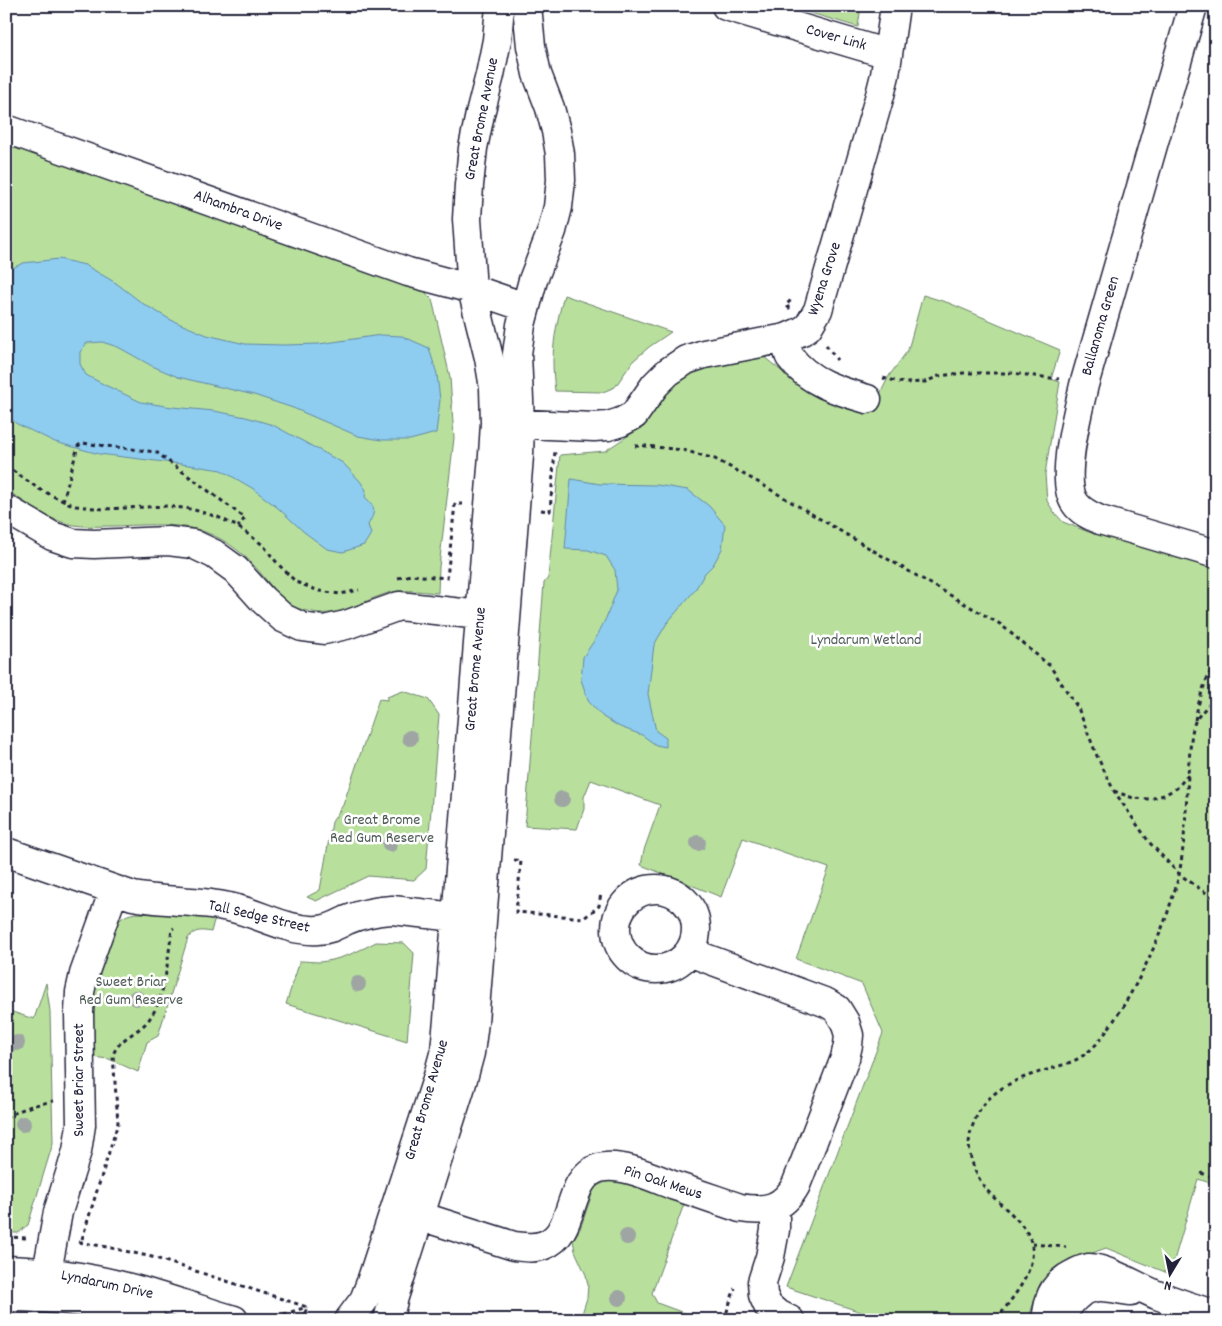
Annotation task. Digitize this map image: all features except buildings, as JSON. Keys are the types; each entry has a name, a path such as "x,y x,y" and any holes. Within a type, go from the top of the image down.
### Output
{"street":[{"name":"Great Brome Avenue","path":"500,6 497,40 473,148 469,185 468,224 472,289 489,358 494,388 508,423"},
{"name":"Great Brome Avenue","path":"349,1320 364,1300 371,1282 407,1212 461,1086 470,1053 469,918 508,423 521,325 532,280 552,232 558,207 561,180 560,154 556,131 537,74 531,46 527,6"},
{"name":"Cover Link","path":"726,6 888,54"},
{"name":"Wyena Grove","path":"797,333 818,310 880,95 885,75 895,6"},
{"name":"Ballanoma Green","path":"1193,6 1084,385 1073,432 1068,474 1070,493 1074,503 1082,511 1100,520 1216,554"},
{"name":"Alhambra Drive","path":"6,128 408,272 472,289 525,307"},
{"path":"797,333 789,356 807,374 838,390 872,387"},
{"path":"508,423 608,426 621,422 634,415 655,385 668,372 686,360 704,354 797,333"},
{"path":"6,508 52,536 73,543 168,541 193,544 214,554 236,570 263,600 283,618 302,627 324,630 346,625 399,606 493,617"},
{"name":"Great Brome Avenue","path":"469,918 486,856 493,617"},
{"name":"Tall Sedge Street","path":"6,852 133,896 229,906 287,926 305,930 331,928 348,920 379,911 392,910 469,918"},
{"name":"Sweet Briar Street","path":"46,1285 58,1212 73,1167 80,1138 80,992 84,974 114,890"},
{"path":"689,952 828,1003 837,1010 845,1022 849,1034 845,1058 796,1185 785,1200 774,1207 775,1230 770,1257 762,1282 762,1295 768,1306 776,1313 790,1320"},
{"name":"Pin Oak Mews","path":"407,1212 514,1246 531,1248 554,1240 560,1233 581,1182 590,1172 610,1167 637,1172 740,1208 752,1210 774,1207"},
{"name":"Great Brome Avenue","path":"388,1320 407,1212"},
{"path":"1046,1320 1048,1305 1058,1283 1076,1272 1089,1268 1101,1270 1158,1295 1216,1315"},
{"name":"Lyndarum Drive","path":"6,1270 85,1302 151,1320"},
{"name":"Lyndarum Drive","path":"6,1296 46,1285 92,1279 174,1300 234,1320"},
{"path":"1059,1320 1066,1308 1079,1293 1099,1287 1158,1295"}],"path":[{"path":"794,298 786,305 797,333 830,350 839,365"},
{"path":"872,387 925,382 939,376 964,373 1012,374 1058,378 1084,385"},
{"path":"62,501 78,446 82,443 156,452 245,518 238,527"},
{"path":"627,446 683,450 715,459 756,480 891,562 1000,624 1050,666 1078,708 1097,756 1114,791 1149,842 1179,874 1216,899"},
{"path":"395,578 411,575 447,578 455,504 550,511 555,451 564,450"},
{"path":"6,466 39,489 76,506 102,509 167,506 191,509 218,517 238,527 263,545 296,582 319,591 340,594 363,590"},
{"path":"997,1320 1023,1283 1031,1262 1032,1244 1018,1219 984,1185 975,1171 969,1152 971,1132 987,1099 996,1091 1013,1081 1067,1063 1084,1055 1096,1044 1122,1008 1145,967 1154,948 1179,874 1191,744 1195,721 1209,674 1216,662"},
{"path":"1195,721 1216,697"},
{"path":"1114,791 1133,798 1150,799 1164,795 1177,788 1188,775"},
{"path":"486,856 521,861 516,912 584,918 599,906 601,892"},
{"path":"81,1243 118,1123 113,1055 115,1048 122,1040 149,1020 155,1011 163,986 172,929 180,928"},
{"path":"6,1118 16,1111 58,1100"},
{"path":"1201,1173 1216,1178"},
{"path":"6,1237 81,1243 152,1257 307,1307"},
{"path":"252,1320 278,1316 307,1307"},
{"path":"303,1320 307,1307"}],"green space":[{"path":"787,6 861,6 858,27"},
{"path":"6,143 424,291 432,299 450,377 454,438 439,567 438,593 398,591 384,594 337,612 320,613 305,610 294,607 282,599 244,556 229,544 213,535 172,525 88,526 68,524 47,516 6,490"},
{"path":"564,295 671,332 633,361 615,387 603,392 555,391 554,345"},
{"name":"Lyndarum Wetland","path":"923,295 949,303 1060,350 1051,379 1060,382 1045,474 1047,501 1063,522 1086,531 1216,568 1216,1185 1198,1179 1170,1274 1106,1248 1062,1264 1040,1284 1028,1320 866,1320 867,1314 786,1287 883,1033 862,984 796,959 829,868 743,838 721,897 641,865 644,850 660,805 591,780 584,797 584,809 577,829 525,826 544,583 548,578 560,455 605,451 638,429 649,417 661,397 675,384 691,374 711,366 764,357 789,377 871,412 889,376 908,350"},
{"name":"Great Brome Red Gum Reserve","path":"403,691 428,699 439,715 426,869 414,880 368,876 316,901 307,897 320,890 332,822 343,805 379,699 387,700 387,697"},
{"name":"Sweet Briar Red Gum Reserve","path":"136,913 215,917 211,932 198,931 188,938 158,1036 147,1042 138,1072 109,1059 91,1057 91,994 112,929 122,918"},
{"path":"376,942 404,943 414,953 407,1041 286,1004 300,961 320,962 335,959 356,952"},
{"path":"46,983 50,1011 53,1143 28,1225 18,1233 6,1233 6,1010 34,1019"},
{"path":"610,1180 620,1181 684,1204 652,1293 657,1303 703,1320 580,1320 587,1298 588,1285 586,1275 575,1251 573,1240 580,1229 593,1191 597,1186"}],"water":[{"path":"59,259 85,265 116,283 142,303 171,320 207,335 245,344 284,345 319,344 381,335 402,336 429,348 437,374 440,400 436,433 410,440 381,440 358,436 293,408 254,395 178,377 152,366 118,347 102,342 87,343 80,352 80,364 86,375 141,402 214,411 246,417 273,425 343,463 366,490 365,497 372,504 374,510 368,525 371,534 364,545 343,552 327,549 252,488 221,470 99,454 55,442 17,424 6,415 6,271 23,263"},
{"path":"571,479 600,484 657,485 688,490 709,506 725,525 722,549 713,565 667,623 654,645 648,694 656,731 666,738 666,747 656,745 642,735 620,727 603,717 589,702 581,680 583,657 596,638 617,590 615,570 606,556 588,550 565,549"}]}
